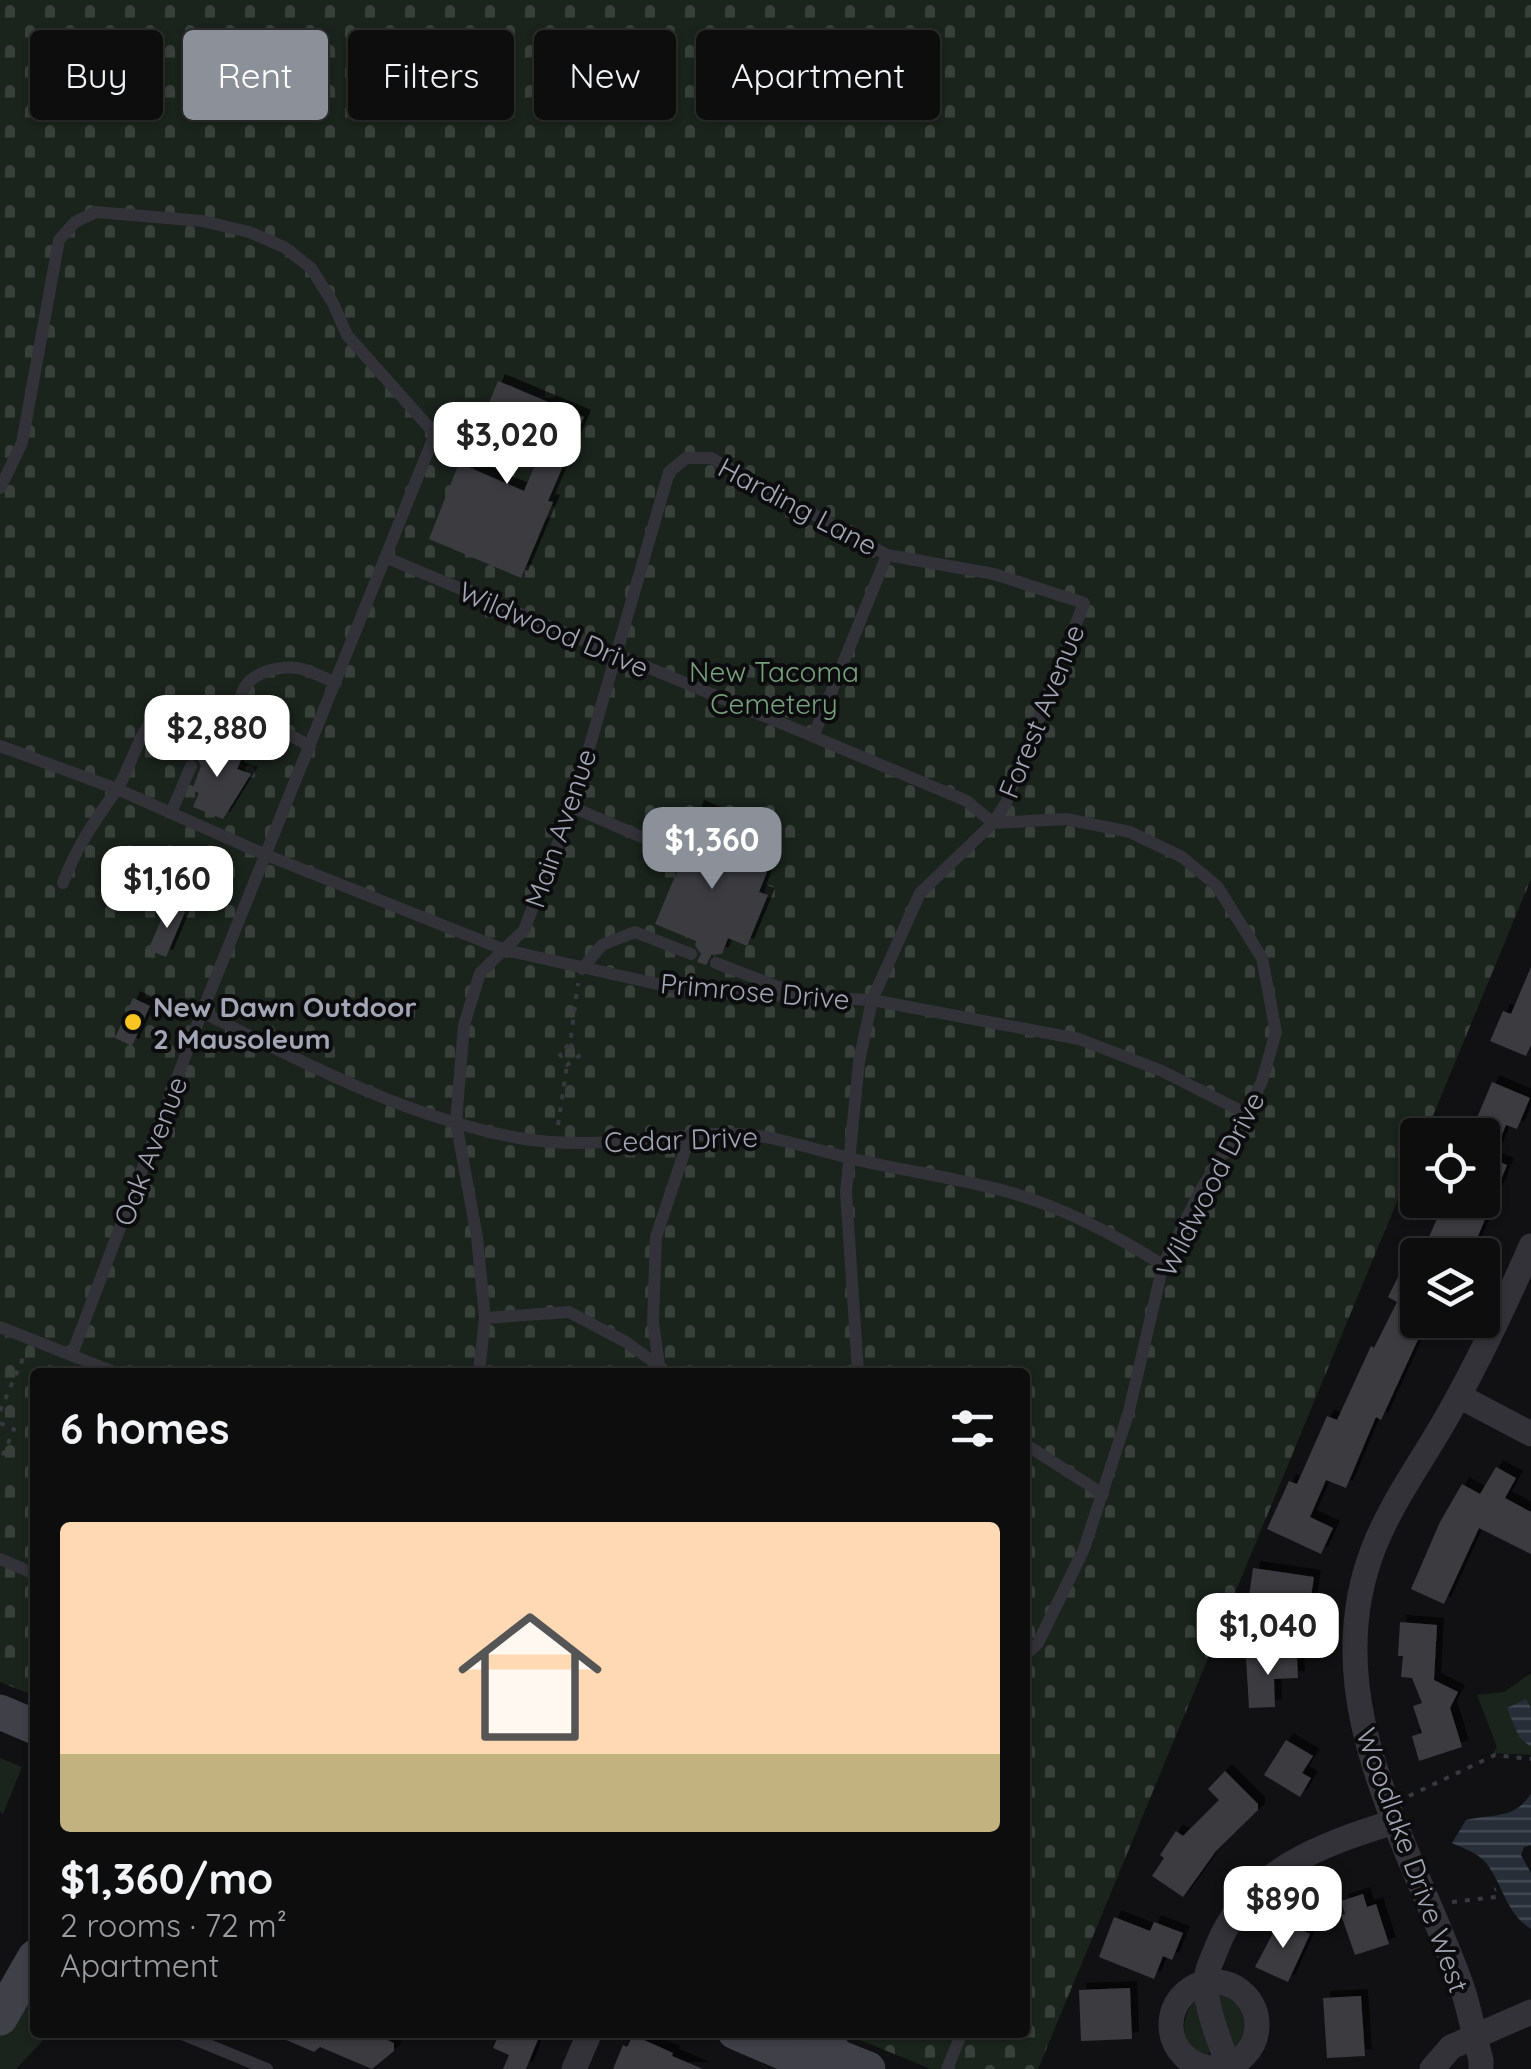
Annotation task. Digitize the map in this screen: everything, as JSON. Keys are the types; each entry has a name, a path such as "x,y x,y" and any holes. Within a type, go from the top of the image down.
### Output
{"street":[{"name":"Woodlake Drive West","path":"1480,2069 1463,1989 1390,1814 1359,1711 1354,1674 1358,1607 1374,1546 1459,1396 1531,1246"},
{"path":"1459,1396 1531,1434"},
{"path":"0,1712 30,1724"},
{"path":"1228,2066 1205,1983 1220,1939 1260,1885 1286,1864 1390,1814"},
{"path":"0,2018 30,1966"},
{"path":"1205,1983 1234,1986 1245,1995 1257,2021 1250,2049 1241,2060 1228,2066 1200,2066 1187,2059 1172,2036 1174,2008 1192,1988 1205,1983"},
{"path":"1432,2069 1451,2048 1531,2012"},
{"path":"574,2069 587,2038"},
{"path":"749,2038 810,2064 853,2063"},
{"path":"823,2038 853,2063"}],"lane":[{"path":"0,488 22,443 58,240 75,222 96,212 202,220 250,232 284,247 311,268 347,335 434,434 498,455"},
{"name":"Oak Avenue","path":"72,1354 202,1012 434,434"},
{"name":"Harding Lane","path":"686,458 711,458 887,554 994,574 1084,603"},
{"name":"Main Avenue","path":"479,1368 485,1318 478,1237 456,1122 464,1025 480,973 524,930 572,807 669,472 686,458"},
{"path":"813,737 887,554"},
{"name":"Wildwood Drive","path":"386,558 966,801 993,824 1066,819 1130,832 1182,858 1218,886 1262,958 1276,1032 1262,1081 1163,1264 1129,1411 1084,1549 1038,1643 1030,1650"},
{"name":"Forest Avenue","path":"858,1368 846,1192 859,1062 872,1000 920,893 993,824 1006,803 1084,603"},
{"path":"310,746 243,710 240,701 244,688 264,671 280,668 299,668 336,683"},
{"path":"63,883 75,851 104,802 117,789 152,719 161,709 179,706 207,720 202,741"},
{"name":"Primrose Drive","path":"0,746 117,789 266,855 505,950 693,992 872,1000 1079,1039 1162,1071 1247,1114"},
{"path":"171,813 191,766"},
{"path":"572,807 665,847"},
{"path":"581,969 602,944 635,932 691,954"},
{"path":"716,962 813,1000"},
{"name":"Cedar Drive","path":"202,1012 362,1092 456,1122 520,1138 556,1141 714,1134 769,1136 848,1158 1014,1194 1118,1236 1163,1264"},
{"path":"662,1368 653,1322 656,1238 689,1138"},
{"path":"485,1318 569,1312 626,1342 659,1368"},
{"path":"0,1327 105,1368"},
{"path":"1030,1447 1102,1494"},
{"path":"0,1559 30,1572"},
{"path":"191,2038 266,2069"},
{"path":"947,2069 960,2038"}],"path":[{"path":"556,1141 567,1065 559,1053 570,1044 581,969"},
{"path":"567,1065 579,1056 570,1044"},
{"path":"0,1411 31,1339"},
{"path":"0,1423 14,1429 0,1462"},
{"path":"1390,1814 1495,1755 1531,1759"},
{"path":"1428,1904 1496,1897 1496,1889"}],"green space":[{"name":"New Tacoma Cemetery","path":"0,0 1531,0 1531,879 1432,1118 1400,1118 1400,1194 1038,2069 931,2069 855,2038 1030,2038 1030,1368 30,1368 30,1694 0,1682"},
{"path":"1531,1673 1531,1755 1493,1753 1497,1747 1477,1695 1504,1692"},
{"path":"0,1758 22,1767 3,1814 0,1811"},
{"path":"30,1989 30,2038 45,2038 16,2069 0,2069 0,2036"},
{"path":"1220,1994 1237,2004 1246,2018 1246,2034 1236,2051 1218,2007"},
{"path":"1196,1999 1210,2047 1208,2057 1191,2047 1184,2032 1186,2016"}],"shaded area":[{"path":"1526,1699 1531,1708 1531,1747 1519,1737 1507,1708"},
{"path":"1531,1794 1531,1845 1524,1847 1521,1855 1531,1873 1531,1929 1510,1907 1486,1863 1452,1843 1466,1820 1510,1812"}],"building":[{"path":"498,381 584,417 521,578 429,539 459,463 524,491 550,430 515,416 503,443 477,432"},
{"path":"192,744 199,750 211,745 242,758 237,769 251,774 223,819 193,807 199,793 192,790 201,766 196,757 187,757"},
{"path":"697,807 726,819 714,850 767,872 759,892 768,895 747,946 728,938 722,954 711,955 706,965 697,962 701,954 696,941 655,924 678,869 673,867"},
{"path":"168,904 185,912 166,957 148,950"},
{"path":"1531,967 1531,1045 1526,1056 1490,1041 1503,1011 1511,1014"},
{"name":"New Dawn Outdoor 2 Mausoleum","path":"133,998 150,1006 132,1046 115,1038"},
{"path":"1492,1082 1530,1098 1517,1129 1506,1125 1500,1140 1500,1118 1477,1118"},
{"path":"1500,1162 1507,1165 1500,1182"},
{"path":"1437,1218 1485,1218 1477,1238 1429,1238"},
{"path":"1400,1276 1400,1338 1419,1338 1381,1420 1376,1417 1346,1488 1326,1480 1310,1517 1333,1528 1321,1554 1267,1529 1289,1481 1297,1484 1327,1416 1337,1420 1371,1346 1374,1348 1397,1302 1388,1297"},
{"path":"1496,1467 1516,1478 1505,1498 1531,1512 1531,1554 1479,1528 1444,1604 1411,1589 1440,1522 1462,1484 1480,1494"},
{"path":"1253,1568 1314,1577 1310,1603 1287,1599 1285,1616 1247,1610"},
{"path":"1400,1622 1437,1625 1434,1680 1458,1692 1450,1708 1462,1747 1419,1761 1412,1736 1422,1733 1413,1706 1422,1703 1412,1678 1401,1677"},
{"path":"1297,1656 1298,1678 1274,1679 1275,1707 1249,1708 1246,1658"},
{"path":"1286,1740 1313,1756 1302,1773 1311,1778 1300,1797 1264,1775"},
{"path":"1225,1771 1258,1804 1258,1810 1216,1851 1183,1897 1152,1876 1176,1831 1183,1836 1219,1800 1208,1789"},
{"path":"1363,1894 1367,1907 1376,1904 1389,1944 1355,1955 1341,1915 1345,1914 1341,1901"},
{"path":"1114,1917 1150,1931 1154,1922 1183,1933 1172,1960 1163,1956 1154,1979 1099,1957"},
{"path":"1280,1920 1310,1934 1288,1982 1255,1967"},
{"path":"1130,1988 1132,2039 1081,2041 1079,1990"},
{"path":"1361,1996 1365,2056 1327,2058 1323,1998"},
{"path":"282,2038 383,2038 394,2043 394,2051 372,2069 320,2047 314,2052"},
{"path":"497,2038 539,2038 526,2069 503,2069 509,2055 493,2048"},
{"path":"632,2038 640,2038 703,2069 613,2069 623,2045 627,2047"}],"place":[{"name":"New Dawn Outdoor 2 Mausoleum","path":"133,1022"}]}
